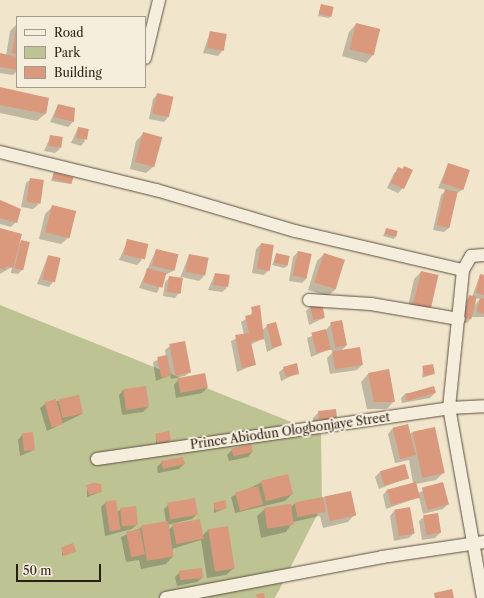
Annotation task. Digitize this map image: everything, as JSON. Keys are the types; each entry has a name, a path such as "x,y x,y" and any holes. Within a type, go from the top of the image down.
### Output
{"street":[{"path":"146,54 159,0"},
{"path":"0,152 156,190 295,231 463,270"},
{"path":"483,598 479,543 449,408 463,270 471,256 484,255"},
{"path":"309,300 371,304 459,319"},
{"name":"Prince Abiodun Ologbonjaye Street","path":"97,459 449,408 484,406"},
{"path":"166,598 382,557 479,543"}],"green space":[{"path":"0,305 321,434 322,505 275,598 0,598"}],"building":[{"path":"321,4 334,7 331,17 319,14"},
{"path":"356,23 380,29 374,55 349,49"},
{"path":"16,29 16,54 12,53"},
{"path":"210,31 227,34 224,51 207,48"},
{"path":"0,53 16,57 16,70 0,67"},
{"path":"0,87 49,98 46,114 0,105"},
{"path":"157,93 174,97 169,117 152,113"},
{"path":"58,104 75,108 74,122 54,117"},
{"path":"78,127 89,129 87,140 76,138"},
{"path":"143,132 162,137 154,167 135,162"},
{"path":"50,135 63,137 61,148 48,146"},
{"path":"448,163 470,170 463,190 442,183"},
{"path":"404,166 413,170 404,189 391,183 398,167 403,169"},
{"path":"54,172 73,177 72,184 52,179"},
{"path":"30,178 44,180 41,204 27,202"},
{"path":"445,189 458,192 449,228 437,225"},
{"path":"0,200 21,209 17,223 0,218"},
{"path":"52,205 76,211 69,238 45,232"},
{"path":"0,228 22,234 13,268 6,266 5,270 0,268"},
{"path":"386,228 398,231 396,237 385,234"},
{"path":"127,239 148,244 145,260 123,255"},
{"path":"21,240 30,242 23,270 14,268"},
{"path":"261,243 274,245 270,271 257,269"},
{"path":"156,249 178,254 175,271 152,266"},
{"path":"298,251 312,254 306,278 293,275"},
{"path":"276,253 290,256 288,266 274,263"},
{"path":"324,253 345,260 335,289 314,282"},
{"path":"189,254 209,258 205,275 186,272"},
{"path":"48,255 61,258 55,282 42,279"},
{"path":"147,268 166,273 162,288 143,282"},
{"path":"421,271 439,275 431,309 413,305"},
{"path":"215,273 230,275 228,287 213,285"},
{"path":"480,274 484,275 484,295 476,293"},
{"path":"169,276 183,278 181,294 167,292"},
{"path":"469,295 477,297 471,319 463,317"},
{"path":"480,298 484,299 484,314 477,312"},
{"path":"322,303 325,318 313,320 310,305"},
{"path":"260,305 264,339 251,342 256,365 242,368 235,335 249,333 245,316 253,314 251,307"},
{"path":"342,320 347,346 335,348 330,322"},
{"path":"276,322 282,345 273,348 266,325"},
{"path":"326,329 331,349 317,353 311,333"},
{"path":"185,341 191,372 175,375 169,344"},
{"path":"360,347 363,365 335,369 332,351"},
{"path":"167,355 171,376 161,378 157,357"},
{"path":"297,363 299,374 286,377 283,367"},
{"path":"433,364 435,374 424,376 422,366"},
{"path":"389,369 395,402 374,402 368,373"},
{"path":"205,373 208,388 180,393 178,378"},
{"path":"146,386 149,407 126,410 123,389"},
{"path":"434,386 436,393 407,401 405,394"},
{"path":"79,395 83,414 62,418 58,399"},
{"path":"56,399 63,424 52,427 44,402"},
{"path":"336,409 337,418 319,420 318,411"},
{"path":"408,424 416,455 400,459 392,428"},
{"path":"435,427 445,473 422,478 413,432"},
{"path":"169,431 171,441 157,443 155,434"},
{"path":"33,432 35,450 24,451 22,433"},
{"path":"251,444 253,452 234,457 232,449"},
{"path":"183,457 185,464 163,469 161,461"},
{"path":"405,464 409,478 384,486 380,471"},
{"path":"288,474 293,494 266,501 261,481"},
{"path":"416,482 420,497 391,505 387,490"},
{"path":"443,482 449,504 428,510 422,488"},
{"path":"94,483 101,484 102,492 89,495 86,485"},
{"path":"258,486 263,504 240,511 235,493"},
{"path":"351,491 356,515 330,521 325,497"},
{"path":"323,497 326,512 297,517 295,503"},
{"path":"195,498 198,515 170,520 167,503"},
{"path":"116,500 121,530 110,531 105,502"},
{"path":"225,500 227,508 215,511 213,503"},
{"path":"291,504 294,525 267,529 264,508"},
{"path":"136,506 138,525 122,527 120,508"},
{"path":"410,507 415,534 399,536 394,510"},
{"path":"438,513 441,533 426,535 423,515"},
{"path":"200,519 204,539 176,544 173,524"},
{"path":"168,521 174,557 147,561 141,525"},
{"path":"228,526 235,568 215,572 208,529"},
{"path":"140,529 145,555 131,557 126,532"},
{"path":"73,543 76,551 64,556 61,548"},
{"path":"202,568 203,578 180,580 179,570"},
{"path":"452,589 454,598 435,598 434,593"},
{"path":"264,593 265,598 257,598 256,594"}]}
